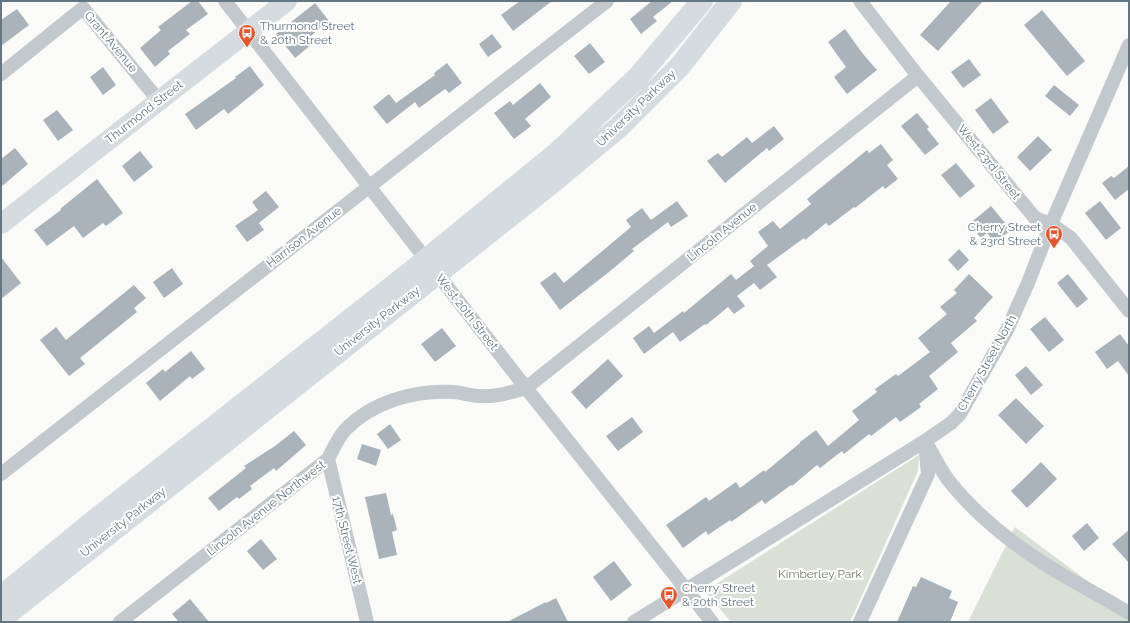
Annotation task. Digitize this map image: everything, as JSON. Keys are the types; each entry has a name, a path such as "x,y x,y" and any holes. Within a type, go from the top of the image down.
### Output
{"main road":[{"name":"University Parkway","path":"451,252 638,77 702,1"},
{"name":"University Parkway","path":"1,619 417,279 451,252 548,186 619,127 680,66 731,1"},
{"name":"University Parkway","path":"1,597 95,520 417,279"}],"street":[{"name":"West 20th Street","path":"225,1 526,388 712,622"},
{"name":"Thurmond Street","path":"1,224 287,1"},
{"name":"Harrison Avenue","path":"1,474 606,1"},
{"name":"West 23rd Street","path":"860,1 918,76 1035,218 1051,224 1071,238 1129,311"},
{"name":"Grant Avenue","path":"1,74 83,8 159,101"},
{"name":"Cherry Street North","path":"634,622 925,442 951,423 960,414 1007,330 1028,284 1051,224 1129,45"},
{"name":"Lincoln Avenue","path":"526,388 918,76"},
{"name":"Lincoln Avenue Northwest","path":"120,622 328,459 344,431 358,418 374,407 392,400 442,392 493,396 526,388"},
{"path":"925,442 948,479 969,503 1001,532 1034,557 1129,613"},
{"path":"860,622 928,474 925,442"},
{"name":"17th Street West","path":"328,459 367,622"}],"green space":[{"name":"Kimberley Park","path":"919,455 918,471 850,622 731,622 705,591"},
{"path":"1015,527 1129,612 1129,622 968,622"}],"building":[{"path":"192,1 198,1 208,14 186,30 190,34 168,51 170,54 155,67 140,48 161,30 158,27"},
{"path":"520,1 552,1 513,31 501,15"},
{"path":"652,1 673,1 653,17 657,21 641,34 630,19"},
{"path":"951,1 983,1 938,51 920,35"},
{"path":"315,3 329,21 306,40 311,45 295,58 276,34"},
{"path":"17,9 29,25 1,46 1,20"},
{"path":"1042,10 1085,61 1067,76 1024,25"},
{"path":"845,29 877,70 847,94 834,77 846,67 828,42"},
{"path":"492,34 502,47 488,57 479,44"},
{"path":"590,43 605,62 589,74 574,56"},
{"path":"969,59 981,75 963,88 951,72"},
{"path":"447,63 462,83 449,93 445,89 419,108 415,102 387,124 373,107 389,94 396,103 435,75 434,73"},
{"path":"250,66 264,85 228,114 224,109 196,130 185,114 236,78 235,77"},
{"path":"103,67 116,85 103,95 90,77"},
{"path":"540,83 551,97 525,119 531,126 514,139 494,113 510,101 513,105"},
{"path":"1054,85 1079,105 1070,116 1045,96"},
{"path":"991,98 1009,122 993,134 975,110"},
{"path":"57,110 73,130 58,141 43,120"},
{"path":"917,113 929,127 927,129 939,144 925,155 901,126"},
{"path":"774,126 784,139 769,151 767,148 725,183 707,161 718,153 722,157 747,137 752,143"},
{"path":"1038,136 1052,150 1030,171 1017,157"},
{"path":"881,144 893,160 887,165 898,179 885,189 883,186 829,226 826,223 805,240 804,238 767,265 777,277 760,290 754,283 737,296 745,306 734,314 728,307 706,325 705,324 680,342 673,332 644,354 633,338 649,326 654,333 683,311 684,313 731,274 736,280 754,266 750,261 768,246 758,232 773,221 780,229 811,204 807,199 867,150 869,153"},
{"path":"15,148 28,164 1,187 1,159"},
{"path":"140,151 153,167 134,182 122,166"},
{"path":"956,163 975,186 960,198 941,175"},
{"path":"1129,166 1129,189 1115,200 1102,183 1111,176 1114,178"},
{"path":"97,179 123,213 106,226 103,223 83,238 74,226 47,246 34,230 61,210 60,209"},
{"path":"266,191 279,207 259,223 264,230 247,242 235,226 258,210 252,202"},
{"path":"677,201 688,216 671,227 668,222 632,249 634,251 560,310 540,283 555,272 564,283 631,227 626,220 642,208 651,220"},
{"path":"1100,201 1121,228 1106,240 1085,213"},
{"path":"991,206 1011,230 995,243 987,233 981,238 969,224"},
{"path":"959,249 969,260 958,271 948,260"},
{"path":"1,257 21,283 1,299"},
{"path":"172,268 183,284 164,298 153,282"},
{"path":"969,274 993,297 974,318 977,321 951,343 958,352 929,376 938,389 919,404 921,407 900,422 896,417 871,436 869,434 844,454 842,451 820,468 817,465 792,486 791,485 765,504 762,500 731,522 730,520 708,535 706,531 683,548 666,525 706,497 709,501 736,482 740,488 764,470 765,472 816,430 828,446 859,420 852,411 877,392 875,389 896,374 898,376 930,352 918,338 947,314 940,307 957,293 954,290"},
{"path":"1068,274 1088,299 1077,308 1057,283"},
{"path":"134,285 146,298 134,308 137,312 80,358 85,364 69,376 40,340 56,327 66,340"},
{"path":"1045,317 1064,340 1049,352 1030,329"},
{"path":"442,328 456,346 435,362 421,344"},
{"path":"1120,334 1129,346 1129,376 1118,361 1107,369 1095,352"},
{"path":"191,351 205,369 192,379 190,376 160,401 146,383 163,369 165,372"},
{"path":"608,359 623,376 586,409 571,392"},
{"path":"1026,366 1043,385 1031,395 1015,375"},
{"path":"1016,398 1044,426 1026,444 998,415"},
{"path":"632,417 643,432 618,451 606,436"},
{"path":"390,424 401,440 388,449 377,434"},
{"path":"294,431 306,445 276,471 274,468 250,486 252,489 239,499 237,497 219,511 208,498 246,468 244,466 275,446"},
{"path":"362,444 381,450 376,466 357,459"},
{"path":"1041,462 1057,479 1027,508 1011,491"},
{"path":"386,493 391,515 393,514 397,530 392,532 397,555 379,559 365,497"},
{"path":"1087,523 1099,538 1084,551 1072,536"},
{"path":"1129,530 1129,563 1112,544"},
{"path":"261,539 277,559 263,570 247,551"},
{"path":"614,561 632,585 611,601 593,577"},
{"path":"921,577 952,591 949,598 958,602 950,622 897,622 913,586 916,587"},
{"path":"556,598 568,622 507,622 546,602"},
{"path":"190,599 209,622 179,622 172,614"}],"place":[{"name":"Thurmond Street & 20th Street","path":"247,48"},
{"name":"Cherry Street & 23rd Street","path":"1054,249"},
{"name":"Cherry Street & 20th Street","path":"669,610"}]}
